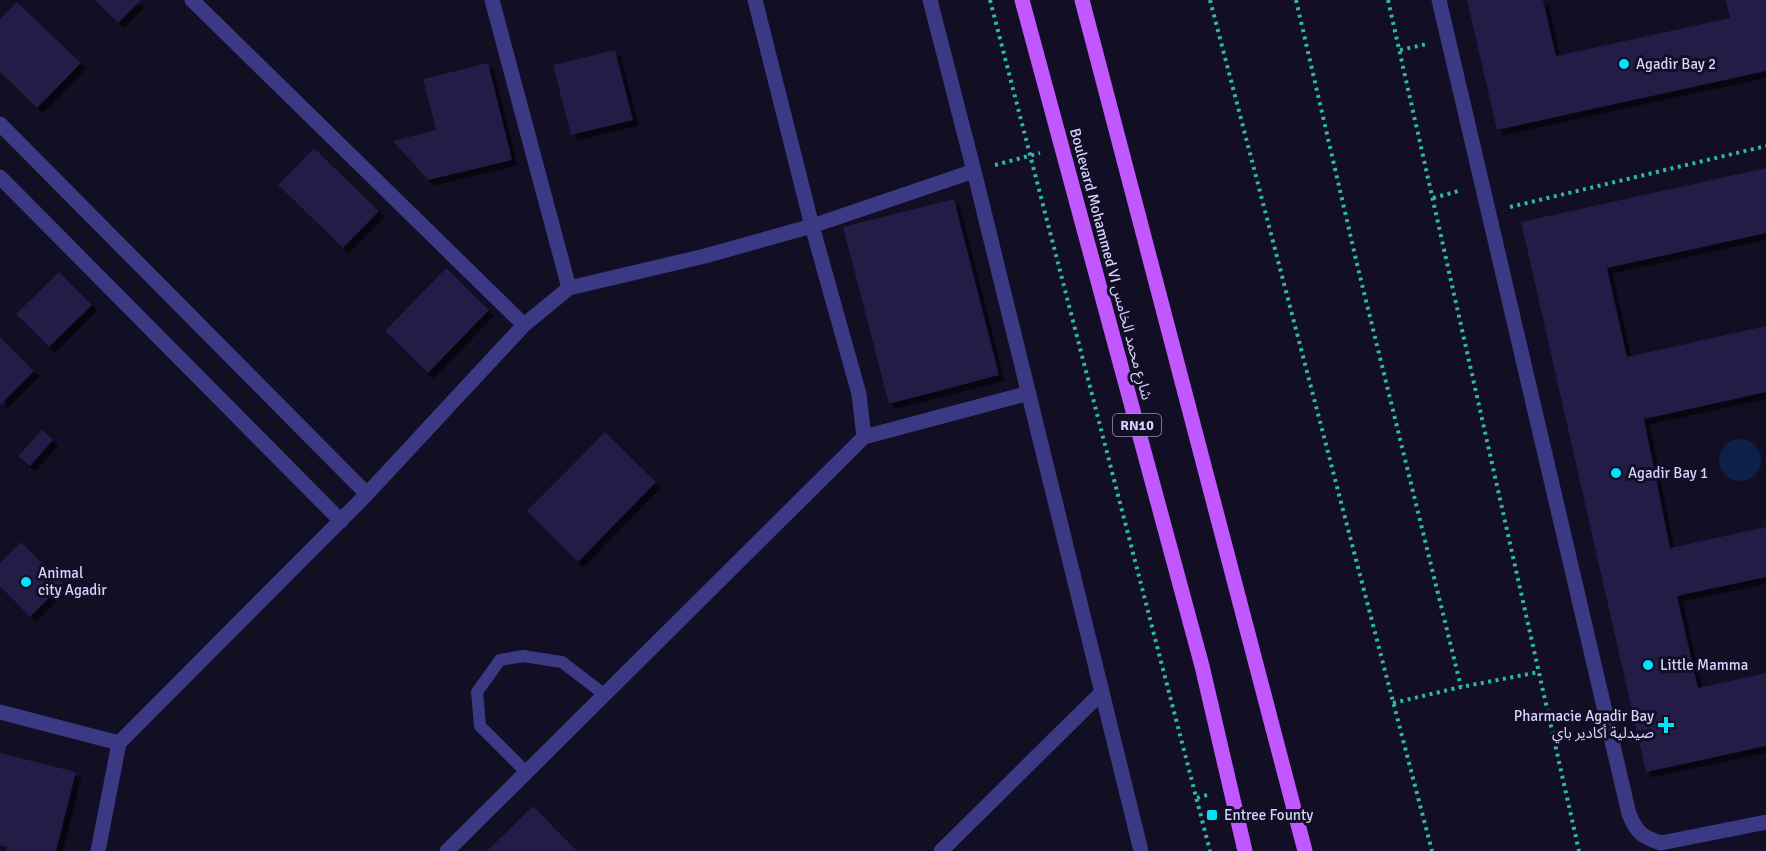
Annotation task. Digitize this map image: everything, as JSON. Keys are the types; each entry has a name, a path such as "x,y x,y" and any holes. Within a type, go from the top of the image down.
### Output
{"main road":[{"name":"Boulevard Mohammed VI شارع محمد الخامس","path":"1022,0 1202,666 1245,851"},
{"path":"1082,0 1305,851"}],"street":[{"path":"192,0 524,325"},
{"path":"492,0 569,288"},
{"path":"755,0 812,226 859,394 864,437"},
{"path":"930,0 1141,851"},
{"path":"1438,0 1629,814 1636,830 1650,840 1661,843 1766,822"},
{"path":"0,124 367,494"},
{"path":"98,851 119,743 367,494 524,325 569,288 705,256 812,226 974,171"},
{"path":"0,177 340,521"},
{"path":"447,851 864,437 1029,393"},
{"path":"941,851 1102,692"},
{"path":"0,712 119,743"}],"lane":[{"path":"526,772 480,726 477,692 500,660 523,656 562,662 605,695"}],"path":[{"path":"990,0 1210,851"},
{"path":"1210,0 1432,851"},
{"path":"1296,0 1360,276 1461,687"},
{"path":"1388,0 1579,851"},
{"path":"1489,212 1766,146"},
{"path":"974,171 1031,155"},
{"path":"1393,703 1539,672"}],"water":[{"path":"1740,439 1755,445 1761,460 1755,475 1740,481 1725,475 1719,460 1725,445"}],"building":[{"path":"95,0 141,0 118,23"},
{"name":"Agadir Bay 2","path":"1467,0 1543,0 1556,56 1730,18 1726,0 1766,0 1766,71 1497,130"},
{"path":"17,2 81,63 37,108 0,72 0,19"},
{"path":"615,50 633,120 571,135 553,65"},
{"path":"488,63 512,160 428,180 393,141 436,130 423,79"},
{"path":"314,148 379,211 343,248 278,185"},
{"name":"Agadir Bay 1","path":"1766,168 1766,233 1607,268 1627,357 1766,326 1766,392 1644,419 1670,548 1766,527 1766,577 1677,596 1698,688 1766,673 1766,746 1646,772 1521,222"},
{"path":"954,199 999,375 889,404 843,227"},
{"path":"446,268 489,310 428,373 385,331"},
{"path":"59,272 92,305 49,347 16,314"},
{"path":"0,337 34,371 0,405"},
{"path":"42,430 53,440 30,466 18,456"},
{"path":"605,432 656,482 578,562 527,511"},
{"path":"21,542 63,584 30,617 0,586 0,563"},
{"path":"0,753 76,772 56,851 6,851 7,847 0,845"},
{"path":"533,806 577,851 487,851"}],"place":[{"name":"Agadir Bay 2","path":"1624,64"},
{"name":"Agadir Bay 1","path":"1616,473"},
{"name":"Animal city Agadir","path":"26,582"},
{"name":"Little Mamma","path":"1648,665"},
{"name":"Pharmacie Agadir Bay صيدلية أكادير باي","path":"1666,725"},
{"name":"Entree Founty","path":"1212,815"}]}
